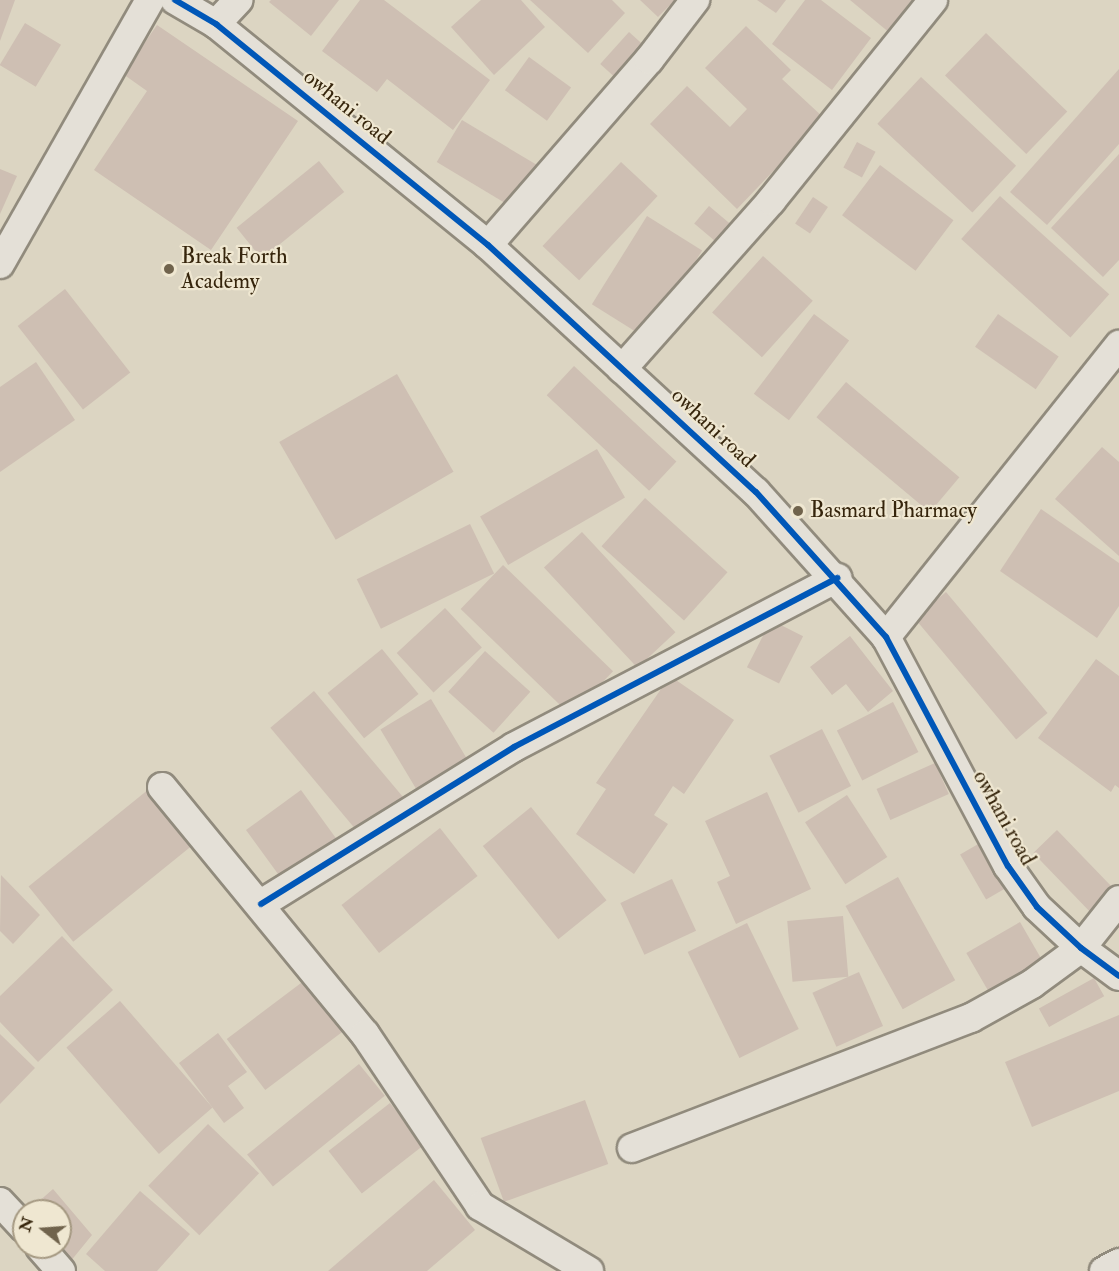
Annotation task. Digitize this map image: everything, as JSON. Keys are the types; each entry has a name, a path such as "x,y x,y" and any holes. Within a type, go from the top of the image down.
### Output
{"street":[{"path":"0,264 150,0"},
{"name":"owhani road","path":"175,0 216,24 488,245 756,492 837,578 886,637 1008,866 1037,907 1081,948 1119,976"},
{"path":"216,24 238,0"},
{"path":"488,245 649,60 695,0"},
{"path":"622,369 771,201 933,0"},
{"path":"886,637 1119,345"},
{"path":"261,904 514,747 837,578"},
{"path":"162,787 261,904 365,1034 480,1206 589,1271"},
{"path":"632,1148 971,1018 1032,984 1081,948 1119,900"},
{"path":"0,1202 12,1215"},
{"path":"50,1259 61,1271"},
{"path":"1104,1271 1119,1263"}],"building":[{"path":"0,0 15,0 0,41"},
{"path":"271,0 339,0 311,36 269,2"},
{"path":"360,0 384,0 490,80 453,130 387,79 377,92 322,51"},
{"path":"481,0 521,0 545,27 494,75 451,27"},
{"path":"530,0 612,0 625,13 588,53"},
{"path":"640,0 675,0 658,17"},
{"path":"757,0 786,0 776,13"},
{"path":"805,0 821,0 871,38 832,90 772,44"},
{"path":"850,0 918,0 891,34"},
{"path":"25,23 61,45 36,87 0,65"},
{"path":"157,25 298,121 211,250 94,170 147,91 123,74"},
{"path":"746,26 791,70 782,79 824,118 737,209 650,124 687,86 730,127 747,109 705,68"},
{"path":"629,32 648,49 619,81 600,64"},
{"path":"986,33 1067,111 1026,154 945,75"},
{"path":"529,57 571,88 547,121 505,90"},
{"path":"1119,69 1119,144 1047,225 1010,192"},
{"path":"921,77 1016,166 972,212 877,124"},
{"path":"462,120 539,166 514,208 437,162"},
{"path":"857,142 876,152 862,177 843,168"},
{"path":"1119,154 1119,260 1103,277 1051,228"},
{"path":"319,161 344,192 262,259 237,228"},
{"path":"621,162 658,196 579,280 543,246"},
{"path":"880,165 953,220 916,271 842,215"},
{"path":"0,169 17,176 0,214"},
{"path":"1000,196 1109,294 1070,337 961,239"},
{"path":"813,197 828,207 810,234 795,224"},
{"path":"709,206 738,230 723,248 694,224"},
{"path":"647,216 702,250 647,339 592,304"},
{"path":"763,256 813,301 762,357 712,312"},
{"path":"65,289 130,373 83,409 18,326"},
{"path":"814,314 849,340 789,420 754,394"},
{"path":"998,314 1059,356 1036,389 975,347"},
{"path":"36,362 75,420 0,472 0,387"},
{"path":"574,366 676,461 649,491 547,395"},
{"path":"397,374 454,472 336,540 279,442"},
{"path":"846,382 959,477 930,512 816,417"},
{"path":"1102,447 1119,462 1119,556 1055,499"},
{"path":"597,449 625,497 508,565 480,516"},
{"path":"645,498 727,572 684,621 602,546"},
{"path":"1041,509 1119,563 1119,606 1097,638 1000,571"},
{"path":"470,524 494,573 381,629 357,579"},
{"path":"582,532 675,632 637,668 544,567"},
{"path":"503,565 613,671 571,715 461,609"},
{"path":"946,592 1048,713 1016,739 915,618"},
{"path":"445,608 482,647 434,693 397,653"},
{"path":"771,620 803,636 779,684 747,667"},
{"path":"850,636 893,691 868,712 846,684 832,695 810,667"},
{"path":"382,649 419,694 364,738 328,693"},
{"path":"485,651 530,692 494,733 448,692"},
{"path":"1096,659 1119,676 1119,788 1115,785 1111,792 1038,738"},
{"path":"670,676 734,720 684,794 673,786 654,815 668,824 634,874 576,834 606,789 596,783"},
{"path":"314,691 406,801 362,837 270,728"},
{"path":"431,699 470,763 419,794 380,729"},
{"path":"893,702 918,752 862,780 837,731"},
{"path":"822,729 851,786 798,813 769,756"},
{"path":"935,763 949,794 890,820 877,789"},
{"path":"149,789 194,844 73,942 29,887"},
{"path":"301,790 340,843 285,883 246,830"},
{"path":"767,792 811,889 736,924 717,882 730,876 705,821"},
{"path":"847,795 887,857 845,884 805,822"},
{"path":"531,807 607,900 558,939 483,846"},
{"path":"440,828 478,876 379,953 341,905"},
{"path":"1057,830 1115,890 1091,913 1033,853"},
{"path":"980,843 1006,888 986,900 960,854"},
{"path":"1,875 40,915 13,944 0,931"},
{"path":"898,877 955,980 903,1009 846,906"},
{"path":"672,879 696,931 644,955 620,903"},
{"path":"843,916 848,977 793,982 787,921"},
{"path":"1020,922 1044,964 990,995 966,953"},
{"path":"747,923 799,1029 739,1058 688,952"},
{"path":"62,936 113,990 38,1062 0,1022 0,996"},
{"path":"859,972 883,1026 836,1047 812,993"},
{"path":"1094,978 1104,996 1049,1027 1039,1009"},
{"path":"305,980 344,1031 265,1090 227,1039"},
{"path":"120,1001 213,1107 159,1154 66,1048"},
{"path":"1119,1015 1119,1091 1032,1127 1005,1062"},
{"path":"218,1033 247,1072 228,1086 244,1108 224,1123 179,1063"},
{"path":"0,1034 35,1068 0,1104"},
{"path":"359,1064 385,1096 273,1186 247,1155"},
{"path":"585,1100 608,1164 504,1202 481,1138"},
{"path":"390,1103 423,1146 362,1194 329,1151"},
{"path":"208,1124 259,1173 199,1235 148,1186"},
{"path":"434,1180 475,1230 427,1271 328,1271"},
{"path":"53,1189 61,1199 42,1199"},
{"path":"140,1191 190,1234 157,1271 105,1271 86,1254"},
{"path":"72,1211 92,1235 70,1262 67,1259 72,1259"}],"cycle path":[{"path":"175,0 216,24 488,245 756,492 886,637 1008,866 1037,907 1081,948 1119,976"},
{"path":"261,904 514,747 837,578"}],"place":[{"name":"Break Forth Academy","path":"169,269"},
{"name":"Basmard Pharmacy","path":"798,511"}]}
